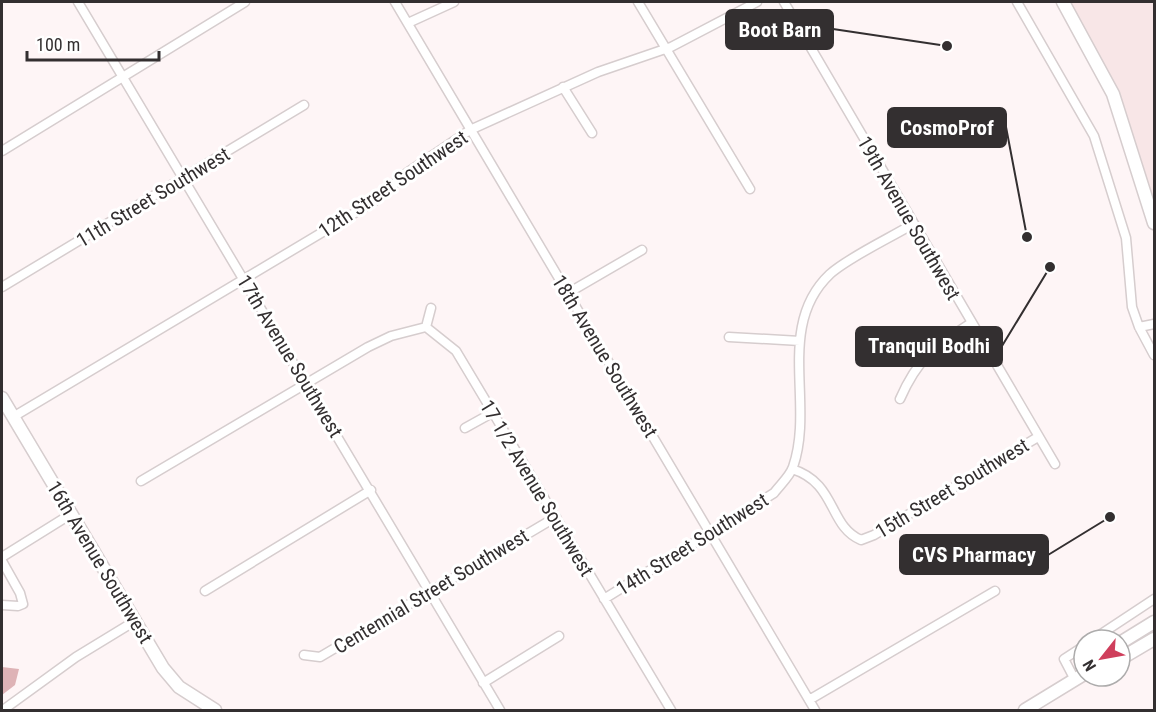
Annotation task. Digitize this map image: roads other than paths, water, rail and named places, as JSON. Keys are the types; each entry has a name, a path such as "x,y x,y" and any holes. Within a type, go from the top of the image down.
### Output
{"street":[{"name":"17th Avenue Southwest","path":"78,2 371,490 500,711"},
{"path":"2,151 245,2"},
{"name":"18th Avenue Southwest","path":"395,2 815,711"},
{"path":"408,23 454,2"},
{"path":"638,2 750,189"},
{"name":"12th Street Southwest","path":"13,417 374,202 408,172 470,130 563,87 666,49 757,2"},
{"name":"19th Avenue Southwest","path":"784,2 1055,464"},
{"path":"1017,2 1094,136 1126,238 1132,307 1139,327 1155,355"},
{"path":"1064,2 1113,94 1155,223"},
{"path":"563,87 592,133"},
{"name":"11th Street Southwest","path":"2,287 304,105"},
{"name":"14th Street Southwest","path":"604,599 774,493 792,469 798,440 801,322 811,297 831,273 913,224"},
{"path":"568,293 642,250"},
{"path":"141,481 368,347 391,336 426,327 431,308"},
{"path":"900,399 910,375 933,348 971,323"},
{"path":"1139,327 1155,324"},
{"name":"17 1/2 Avenue Southwest","path":"426,327 456,351 671,711"},
{"path":"729,337 800,341"},
{"name":"16th Avenue Southwest","path":"2,398 163,668 179,687 215,711"},
{"path":"465,428 492,412"},
{"name":"15th Street Southwest","path":"792,469 815,479 845,528 852,536 861,540 874,535 1038,437"},
{"path":"205,591 371,490"},
{"path":"2,605 18,606 23,603 2,559 71,514"},
{"name":"Centennial Street Southwest","path":"304,655 320,657 556,517"},
{"path":"809,700 995,591"},
{"path":"1110,628 1155,599"},
{"path":"3,711 76,657 135,621"},
{"path":"1132,636 1155,622"},
{"path":"483,683 559,636"},
{"path":"1132,652 1155,639"},
{"path":"1072,653 1064,658 1072,668"},
{"path":"1025,711 1072,682"}],"place":[{"name":"Boot Barn","path":"947,46"},
{"name":"CosmoProf","path":"1027,237"},
{"name":"Tranquil Bodhi","path":"1050,267"},
{"name":"CVS Pharmacy","path":"1110,517"}]}
